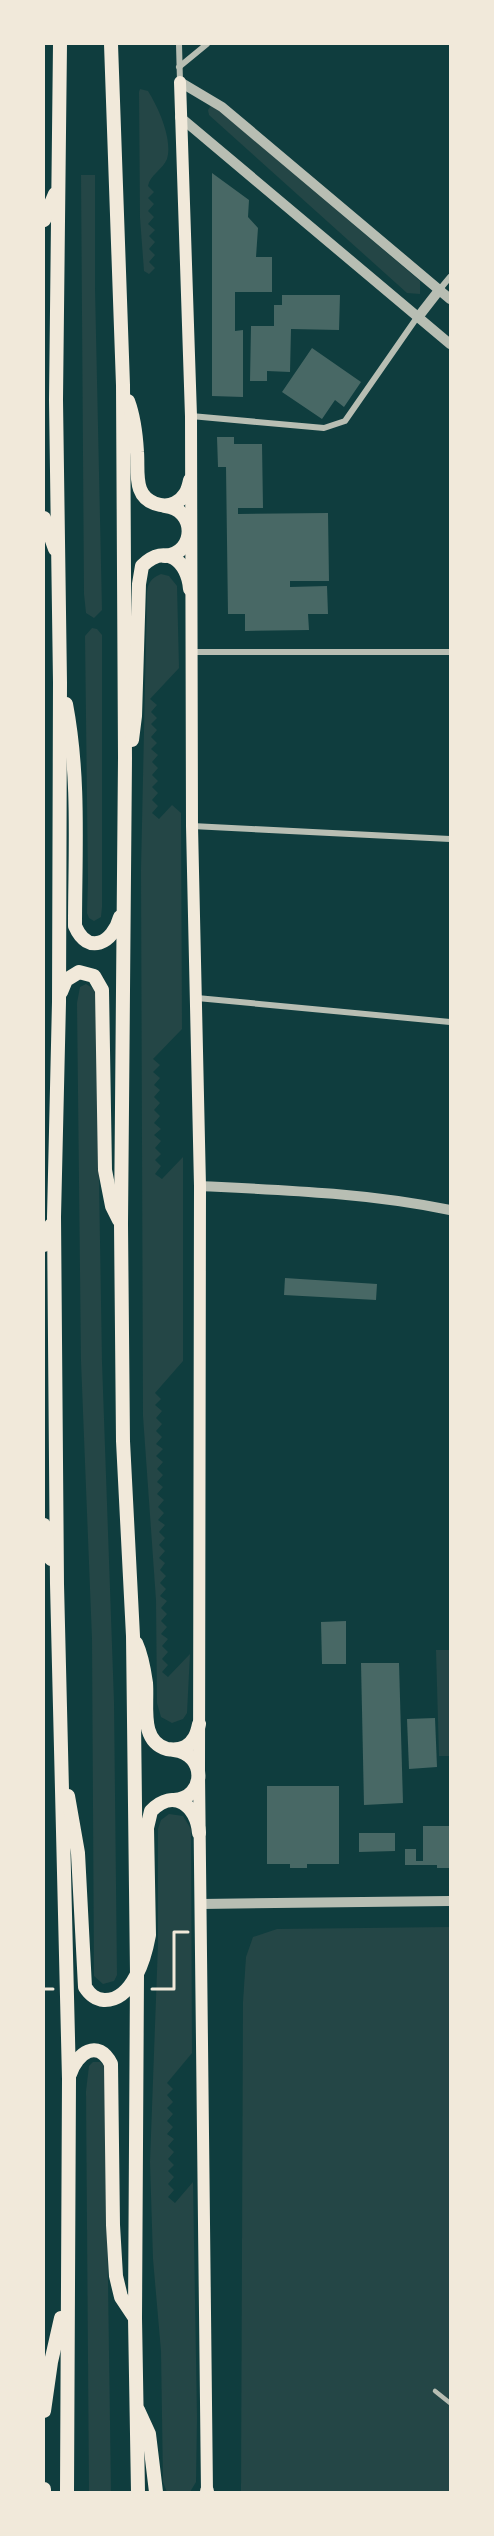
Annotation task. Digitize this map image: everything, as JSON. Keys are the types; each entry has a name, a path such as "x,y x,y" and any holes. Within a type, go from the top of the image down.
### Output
{"highway":[{"path":"60,44 56,400 60,682 59,1002 54,1217 57,1584 69,2079 66,2296 67,2493"},
{"path":"111,44 123,385 125,758 121,1224 123,1441 133,1635 137,1974 135,2318 138,2493"},
{"path":"44,220 57,190"},
{"path":"123,385 134,426 139,487 147,499 160,505 175,507 180,511 188,522 190,530 182,549 147,562 140,573 135,716 130,748 125,758"},
{"path":"160,505 175,503 181,499 186,494 190,480"},
{"path":"44,518 59,559"},
{"path":"165,556 172,557 185,567 190,589"},
{"path":"60,682 67,705 75,772 75,926 79,933 90,942 98,944 110,938 118,925 123,898"},
{"path":"59,1002 62,987 71,975 87,973 99,982 102,990 105,1170 112,1206 121,1224"},
{"path":"44,1245 54,1217"},
{"path":"44,1526 57,1584"},
{"path":"61,1755 78,1852 86,1987 95,1998 110,2000 126,1990 137,1974 147,1948 149,1935 147,1828 149,1817 156,1806 186,1797 191,1793 199,1774 194,1760 189,1755 156,1744 148,1731 142,1657 133,1635"},
{"path":"170,1749 184,1747 190,1743 198,1731 199,1724"},
{"path":"174,1800 188,1805 194,1812 199,1833"},
{"path":"69,2079 73,2067 84,2053 92,2050 100,2051 107,2056 111,2064 116,2276 121,2297 135,2318"},
{"path":"44,2411 51,2362 66,2296"},
{"path":"136,2408 149,2434 156,2493"}],"main road":[{"path":"180,82 191,416 192,826 200,1186 199,1833 207,2492"}],"street":[{"path":"179,44 180,82 222,107 450,298"},
{"path":"180,67 207,44"},
{"path":"180,117 419,316 450,345"},
{"path":"191,416 324,429 338,425 345,421 419,316 450,277"},
{"path":"193,652 450,652"},
{"path":"192,826 450,839"},
{"path":"197,998 450,1022"},
{"path":"200,1186 342,1193 399,1199 450,1210"},
{"path":"201,1904 450,1901"}],"lane":[{"path":"435,2391 450,2403"}],"path":[{"path":"174,1932 174,1989"}],"shaded area":[{"path":"140,89 148,91 152,98 164,124 168,142 167,159 148,186 154,192 148,198 154,204 148,211 154,217 148,224 155,230 149,236 155,242 149,249 155,255 149,262 155,268 149,274 144,271 140,218"},
{"path":"212,104 420,281 420,294 407,293 209,115 208,110"},
{"path":"81,175 95,175 95,288 102,610 94,618 86,613 84,594"},
{"path":"161,574 169,576 177,586 179,668 150,699 157,705 151,712 157,718 151,724 157,730 151,737 157,743 151,749 158,755 152,762 158,768 152,775 158,781 152,787 158,793 152,800 158,806 152,813 159,819 172,805 181,813 182,1029 153,1059 160,1065 153,1072 160,1078 154,1085 160,1090 154,1097 160,1103 154,1110 160,1116 154,1123 161,1129 154,1135 161,1141 155,1148 161,1154 155,1160 161,1166 155,1174 162,1179 183,1157 183,1361 155,1393 161,1399 155,1405 162,1411 156,1418 162,1424 156,1431 162,1437 156,1444 163,1449 156,1456 163,1462 157,1469 163,1475 157,1482 163,1487 157,1494 164,1500 158,1507 164,1513 158,1520 165,1525 159,1532 165,1538 159,1545 165,1551 159,1558 165,1563 160,1570 166,1576 160,1583 166,1589 160,1596 167,1601 161,1608 167,1614 161,1621 167,1627 161,1634 168,1639 162,1646 168,1652 162,1659 168,1665 162,1672 168,1677 190,1654 187,1713 183,1719 172,1723 161,1717 157,1703 156,1600 143,1416 141,870 147,592 151,581"},
{"path":"92,628 97,629 102,635 102,907 101,917 94,921 87,913 85,636"},
{"path":"86,984 94,989 96,998 102,1362 114,1702 117,1975 114,1981 103,1984 94,1976 92,1639 81,1361 77,1003 80,987"},
{"path":"436,1650 450,1650 450,1756 439,1756"},
{"path":"169,1814 183,1816 191,1829 192,2053 167,2083 173,2089 167,2095 173,2102 167,2108 173,2114 167,2121 173,2127 167,2134 174,2139 168,2146 174,2152 168,2159 174,2165 168,2171 174,2177 168,2184 174,2190 168,2197 175,2203 193,2182 197,2417 196,2482 190,2492 167,2492 163,2482 161,2351 153,2259 150,2162 158,1944 158,1829 161,1820"},
{"path":"450,1927 450,2492 241,2492 243,2002 246,1957 253,1937 277,1929"},
{"path":"93,2062 100,2062 105,2072 111,2492 89,2492 86,2091 89,2066"}],"building":[{"path":"212,173 249,200 248,217 258,228 256,257 272,257 272,292 235,292 235,331 243,330 243,397 212,396"},
{"path":"282,295 340,295 339,330 291,329 290,372 267,371 267,381 250,381 251,326 274,326 274,305 282,305"},
{"path":"312,348 361,382 344,407 335,400 322,419 282,392"},
{"path":"217,437 234,437 234,444 262,444 263,508 238,508 238,514 328,513 329,581 290,581 290,587 327,586 328,614 308,614 309,630 245,631 245,614 228,614 226,467 218,467"},
{"path":"285,1278 377,1284 376,1300 284,1295"},
{"path":"346,1621 346,1664 322,1664 321,1622"},
{"path":"361,1663 399,1663 403,1803 364,1805"},
{"path":"435,1718 437,1767 409,1769 407,1719"},
{"path":"267,1786 339,1786 339,1864 307,1864 307,1868 290,1868 290,1864 267,1864"},
{"path":"423,1826 450,1826 450,1868 437,1868 437,1865 405,1865 405,1849 416,1849 416,1861 423,1861"},
{"path":"359,1833 395,1833 395,1851 359,1852"}]}
